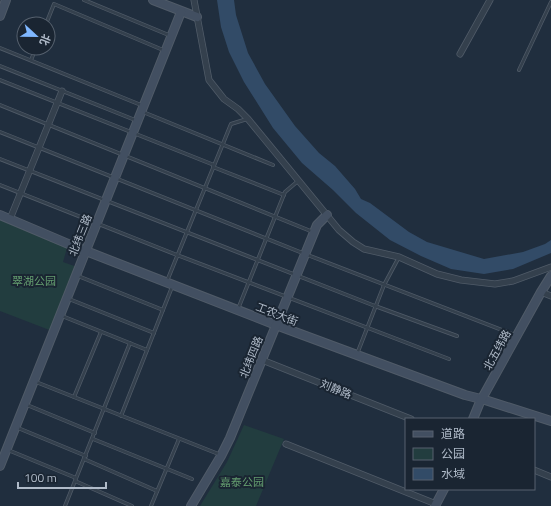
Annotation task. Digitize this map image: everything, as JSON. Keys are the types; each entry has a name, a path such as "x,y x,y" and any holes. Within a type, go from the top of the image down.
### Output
{"street":[{"path":"0,15 6,0"},
{"path":"153,0 197,17"},
{"path":"194,0 209,80 224,98 238,108 248,119 339,230 353,242 370,250 399,257 437,274 461,280 495,284 513,281 551,267"},
{"path":"460,54 490,0"},
{"name":"北纬三路","path":"0,466 181,12"},
{"path":"10,219 62,90"},
{"name":"工农大街","path":"0,215 86,251 449,394 483,401"},
{"name":"北纬四路","path":"191,506 234,439 296,275 317,225 327,215"},
{"name":"北五纬路","path":"474,418 550,278"},
{"path":"541,292 551,296"},
{"name":"工农大街","path":"277,327 357,355 465,396 551,422"},
{"name":"刘静路","path":"264,360 409,418"},
{"name":"北五纬路","path":"477,418 483,401"},
{"path":"286,444 434,505"},
{"name":"北纬四路","path":"195,506 223,456"},
{"path":"535,470 551,477"},
{"path":"434,505 441,490"},
{"path":"434,505 443,490"}],"lane":[{"path":"84,0 171,36"},
{"path":"519,70 551,2"},
{"path":"49,16 54,4 165,51"},
{"path":"0,48 31,60 222,145 272,165"},
{"path":"31,60 33,56"},
{"path":"0,66 138,121"},
{"path":"0,80 284,195"},
{"path":"0,105 314,232"},
{"path":"121,416 163,310 177,255 213,166 231,124 248,119"},
{"path":"0,132 305,254 517,336"},
{"path":"0,158 375,306 457,336"},
{"path":"237,310 285,192 298,180"},
{"path":"0,185 248,283 449,359"},
{"path":"357,355 384,285 399,257"},
{"path":"76,276 163,310"},
{"path":"67,299 154,333"},
{"path":"60,315 147,350"},
{"path":"74,397 101,332"},
{"path":"65,506 130,343"},
{"path":"34,381 223,456"},
{"path":"25,404 95,433"},
{"path":"16,427 86,456"},
{"path":"92,439 192,480"},
{"path":"151,506 179,439"},
{"path":"6,450 132,506"},
{"path":"84,460 157,491"}],"green space":[{"name":"翠湖公园","path":"0,220 67,248 63,262 77,267 52,331 0,311"},
{"name":"嘉泰公园","path":"244,425 284,439 256,506 200,506 227,462"}],"water":[{"path":"217,0 234,0 236,15 248,53 265,84 295,126 319,153 335,166 355,189 361,199 370,203 409,232 427,242 484,259 523,252 545,244 551,240 551,253 513,269 484,274 451,269 390,240 356,213 333,190 302,163 273,128 244,82 229,52 221,27"}]}
